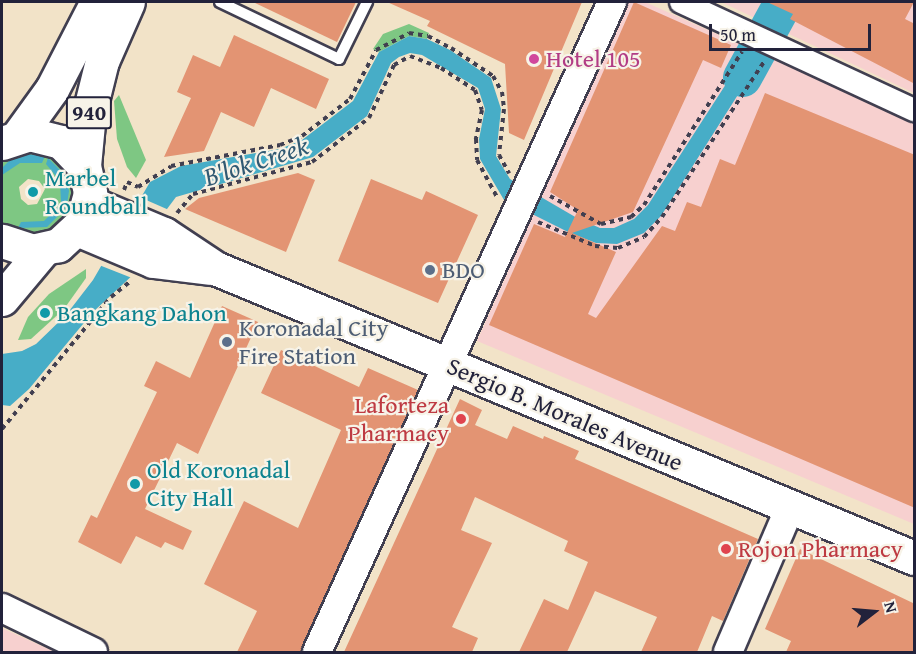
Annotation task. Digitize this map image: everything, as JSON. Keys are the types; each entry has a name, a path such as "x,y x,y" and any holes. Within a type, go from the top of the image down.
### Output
{"main road":[{"name":"940","path":"10,139 52,89 97,2"},
{"name":"940","path":"84,166 89,113 102,61 128,2"},
{"path":"2,242 22,250 43,250 98,222 84,166 71,148 51,137 10,139"},
{"name":"Sergio B. Morales Avenue","path":"98,222 155,254 215,268 915,558"},
{"path":"2,299 43,250"}],"street":[{"path":"317,652 612,2"},
{"path":"681,2 915,110"},
{"path":"728,652 790,507"},
{"path":"2,608 93,652"}],"lane":[{"path":"220,2 339,59 367,2"}],"path":[{"path":"128,182 138,187 171,166 296,139 350,99 376,50 409,33 443,44 493,76 502,92 504,109 499,155 524,198 595,246 618,248 644,237 662,218 765,41"},
{"path":"2,429 111,297 130,281 155,254 180,207 193,194 312,162 360,128 378,103 394,65 410,56 441,68 475,90 482,110 476,139 477,160 495,195 504,206 524,198 601,224 631,217 644,205 720,89 765,41"}],"shaded area":[{"path":"628,2 645,2 914,122 914,524 477,341"},
{"path":"721,2 914,2 914,93"},
{"path":"2,628 55,652 2,652"}],"green space":[{"path":"409,24 429,33 427,39 409,36 379,52 373,49 383,34"},
{"path":"119,95 146,160 136,178 127,167 117,139 114,101"},
{"path":"39,150 57,158 69,173 74,192 64,220 48,231 29,235 2,223 2,162 19,151","holes":["28,179 39,181 45,189 37,204 28,205 21,199 19,187"]},
{"path":"86,269 86,278 64,309 31,339 18,340 28,317 49,294"}],"water":[{"path":"409,36 427,39 450,50 491,78 501,109 496,156 510,179 577,218 600,228 614,228 634,219 648,205 755,39 769,46 661,216 644,233 617,244 596,243 570,233 504,200 480,159 479,139 485,109 478,88 422,55 410,53 399,57 391,63 367,116 313,157 176,197 158,221 136,272 93,312 29,389 10,406 2,405 2,354 22,351 36,344 66,315 93,280 150,182 181,166 280,149 302,140 353,101 379,52"},
{"path":"27,154 45,156 42,163 20,163 2,175 2,168 10,160"},
{"path":"48,158 65,175 69,191 67,204 61,202 60,181 46,164"},
{"path":"60,205 66,208 47,227 18,228 21,222 44,221"}],"pier":[{"path":"137,196 169,210 138,273 132,278 99,265"}],"building":[{"path":"253,2 356,2 337,42"},
{"path":"387,2 582,2 524,140 509,133 505,64 427,26 430,21"},
{"path":"634,2 731,45 721,68 703,60 633,212 572,233 616,252 588,314 596,318 662,226 675,231 687,202 701,207 720,159 735,165 765,93 915,155 915,508 489,325 534,224 565,237 578,210 550,192"},
{"path":"767,2 914,2 905,19 915,24 915,84 790,19 793,14"},
{"path":"234,35 329,79 316,109 271,88 254,127 221,112 204,151 164,157 191,98 177,92 193,55 220,67"},
{"path":"298,173 315,180 286,252 185,209 199,198"},
{"path":"371,179 422,200 426,191 478,215 438,303 338,261"},
{"path":"222,306 258,322 198,454 177,443 145,509 192,531 183,550 165,542 161,548 136,536 121,564 78,542 91,515 97,518 157,392 144,386 156,361 190,378"},
{"path":"281,350 359,387 368,368 418,390 301,652 237,652 257,611 204,584 244,501 298,528 341,430 261,393"},
{"path":"460,399 482,410 475,425 507,439 513,426 543,439 544,436 579,451 575,459 758,539 723,621 712,616 697,652 641,652 657,617 595,591 567,652 519,652 544,599 568,610 588,562 564,551 568,541 475,497 461,530 492,543 452,627 478,638 472,652 344,652"},
{"path":"800,549 915,604 915,652 786,652 791,641 765,629"}],"waterway":[{"name":"B'lok Creek","path":"742,77 783,2"}],"place":[{"name":"Hotel 105","path":"534,59"},
{"name":"Marbel Roundball","path":"33,192"},
{"name":"BDO","path":"430,270"},
{"name":"Bangkang Dahon","path":"45,313"},
{"name":"Koronadal City Fire Station","path":"227,342"},
{"name":"Laforteza Pharmacy","path":"461,419"},
{"name":"Old Koronadal City Hall","path":"135,484"},
{"name":"Rojon Pharmacy","path":"726,549"}]}
